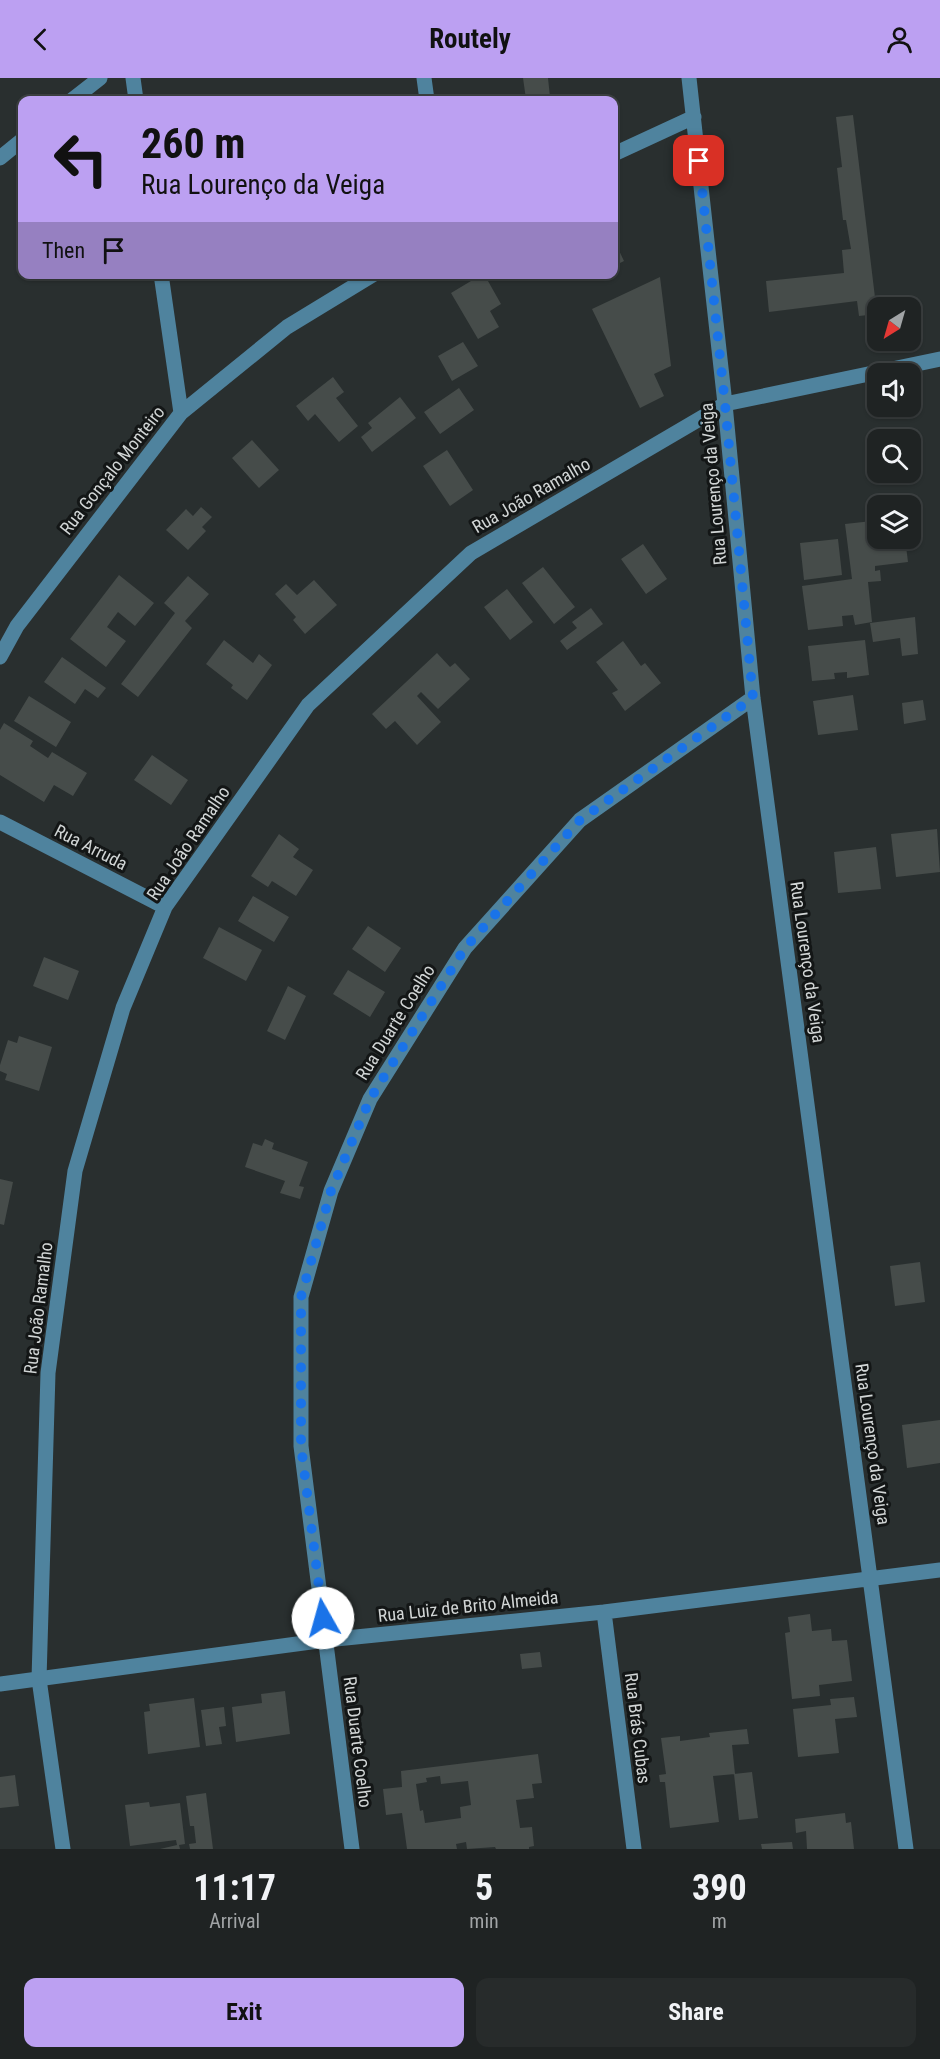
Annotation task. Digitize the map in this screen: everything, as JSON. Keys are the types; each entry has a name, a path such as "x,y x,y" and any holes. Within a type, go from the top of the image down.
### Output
{"street":[{"path":"77,96 100,78"},
{"path":"133,78 135,96"},
{"path":"424,78 426,96"},
{"name":"Rua Lourenço da Veiga","path":"689,78 725,404 753,698 906,1849"},
{"path":"618,152 694,117"},
{"path":"0,158 18,143"},
{"path":"162,279 181,413"},
{"name":"Rua Gonçalo Monteiro","path":"0,657 17,626 181,413 287,327 366,279"},
{"name":"Rua João Ramalho","path":"63,1849 39,1679 48,1373 75,1171 123,1008 165,907 308,705 471,553 725,404 940,359"},
{"name":"Rua Duarte Coelho","path":"352,1849 301,1446 301,1297 331,1191 370,1099 465,948 580,820 753,698"},
{"name":"Rua Arruda","path":"0,822 165,907"},
{"name":"Rua Luiz de Brito Almeida","path":"0,1684 326,1640 604,1612 940,1570"},
{"name":"Rua Brás Cubas","path":"604,1612 634,1849"}],"building":[{"path":"523,78 548,78 550,96 526,96"},
{"path":"853,115 875,297 867,297 867,315 859,316 857,301 769,312 766,281 844,273 842,250 851,249 846,220 843,220 837,168 842,167 836,117"},
{"path":"618,248 624,261 618,264"},
{"path":"660,277 671,366 654,374 664,396 640,408 592,309"},
{"path":"474,279 487,279 501,304 490,311 499,327 478,339 451,293"},
{"path":"463,342 478,366 452,381 438,356"},
{"path":"333,377 344,392 336,398 358,426 339,442 315,414 308,421 296,406"},
{"path":"459,388 474,410 440,434 424,412"},
{"path":"400,397 416,418 372,452 361,437 372,428 368,423"},
{"path":"252,440 279,470 259,488 232,458"},
{"path":"447,450 473,490 450,506 423,466"},
{"path":"201,507 212,517 202,527 206,531 188,550 166,530 186,509 193,516"},
{"path":"867,522 867,549 906,549 908,562 875,566 875,571 880,570 881,581 868,582 872,622 855,625 853,615 842,616 843,626 808,630 802,586 852,579 845,524"},
{"path":"838,539 842,575 804,580 800,543"},
{"path":"643,544 667,579 646,594 621,559"},
{"path":"543,567 575,607 554,624 522,583"},
{"path":"119,575 154,603 135,626 118,612 112,620 107,627 126,641 106,667 70,639"},
{"path":"188,576 209,594 185,621 192,628 138,697 121,684 175,613 164,603"},
{"path":"314,580 337,605 305,634 293,620 296,617 275,594 286,584 297,595"},
{"path":"507,589 533,622 510,640 484,607"},
{"path":"591,608 603,624 567,650 560,641 577,628 572,622"},
{"path":"915,617 918,654 902,656 900,638 873,642 870,623"},
{"path":"224,640 253,663 259,654 272,665 247,700 231,688 233,685 206,664"},
{"path":"865,640 869,675 847,678 847,672 834,673 835,679 812,681 808,646"},
{"path":"623,641 641,666 645,663 661,683 625,711 612,693 618,690 596,662"},
{"path":"437,653 450,667 455,663 470,679 438,709 421,692 417,696 441,722 417,745 395,721 386,729 372,714"},
{"path":"62,657 106,688 98,698 85,689 75,704 44,682"},
{"path":"853,695 858,730 818,735 813,701"},
{"path":"29,696 71,722 56,747 14,721"},
{"path":"923,700 926,720 904,724 902,703"},
{"path":"4,723 33,741 30,746 48,758 52,752 87,773 73,796 54,785 44,802 0,775 0,730"},
{"path":"152,755 188,780 171,805 134,780"},
{"path":"937,829 940,872 896,877 891,834"},
{"path":"279,834 299,849 293,857 313,870 296,896 272,881 268,887 251,876"},
{"path":"876,847 881,889 838,893 834,852"},
{"path":"253,896 289,917 274,942 238,921"},
{"path":"368,926 401,948 385,972 352,949"},
{"path":"219,927 262,950 246,981 203,958"},
{"path":"44,957 79,971 68,1000 33,986"},
{"path":"348,970 385,992 370,1017 333,994"},
{"path":"288,986 306,996 285,1040 267,1031"},
{"path":"19,1036 52,1047 39,1091 5,1080 7,1074 0,1071 8,1040 17,1043"},
{"path":"265,1139 274,1143 272,1149 308,1162 299,1186 304,1187 300,1199 280,1193 285,1181 245,1167 253,1143 262,1146"},
{"path":"0,1179 13,1182 4,1225 0,1224"},
{"path":"920,1262 925,1302 895,1306 890,1266"},
{"path":"940,1420 940,1463 907,1468 902,1425"},
{"path":"810,1614 812,1631 831,1629 832,1641 847,1640 852,1681 819,1685 820,1696 792,1699 785,1633 790,1632 788,1617"},
{"path":"540,1652 542,1667 522,1669 520,1654"},
{"path":"285,1691 290,1734 236,1742 232,1707 262,1703 261,1694"},
{"path":"854,1697 857,1717 835,1719 839,1753 798,1757 793,1709 831,1705 830,1699"},
{"path":"194,1698 200,1747 148,1754 144,1712 150,1711 149,1704"},
{"path":"224,1707 226,1726 219,1727 222,1744 206,1746 201,1710"},
{"path":"747,1729 749,1744 732,1745 735,1774 713,1776 719,1822 670,1828 665,1782 660,1782 659,1775 666,1774 661,1738 680,1736 680,1741 710,1737 709,1733"},
{"path":"538,1754 542,1783 532,1784 534,1798 516,1800 520,1828 532,1827 534,1846 529,1849 496,1849 495,1847 467,1849 466,1842 456,1844 457,1849 407,1849 402,1813 386,1815 383,1789 402,1787 401,1771","holes":["440,1776 441,1784 468,1781 471,1805 460,1807 461,1818 425,1823 423,1810 420,1811 416,1784 427,1782 426,1778"]},
{"path":"752,1772 758,1818 739,1820 734,1774"},
{"path":"15,1775 19,1806 0,1808 0,1777"},
{"path":"206,1793 213,1849 190,1849 189,1844 196,1843 194,1826 190,1826 186,1796"},
{"path":"149,1802 150,1807 180,1803 185,1844 179,1845 180,1849 160,1849 177,1845 176,1840 130,1846 125,1805"},
{"path":"845,1813 846,1823 851,1822 854,1849 807,1849 806,1831 796,1833 795,1819"},
{"path":"792,1842 793,1849 762,1849 761,1844"}],"route":[{"path":"323,1618 301,1446 301,1297 331,1191 370,1099 465,948 580,820 753,698 699,161"}]}
